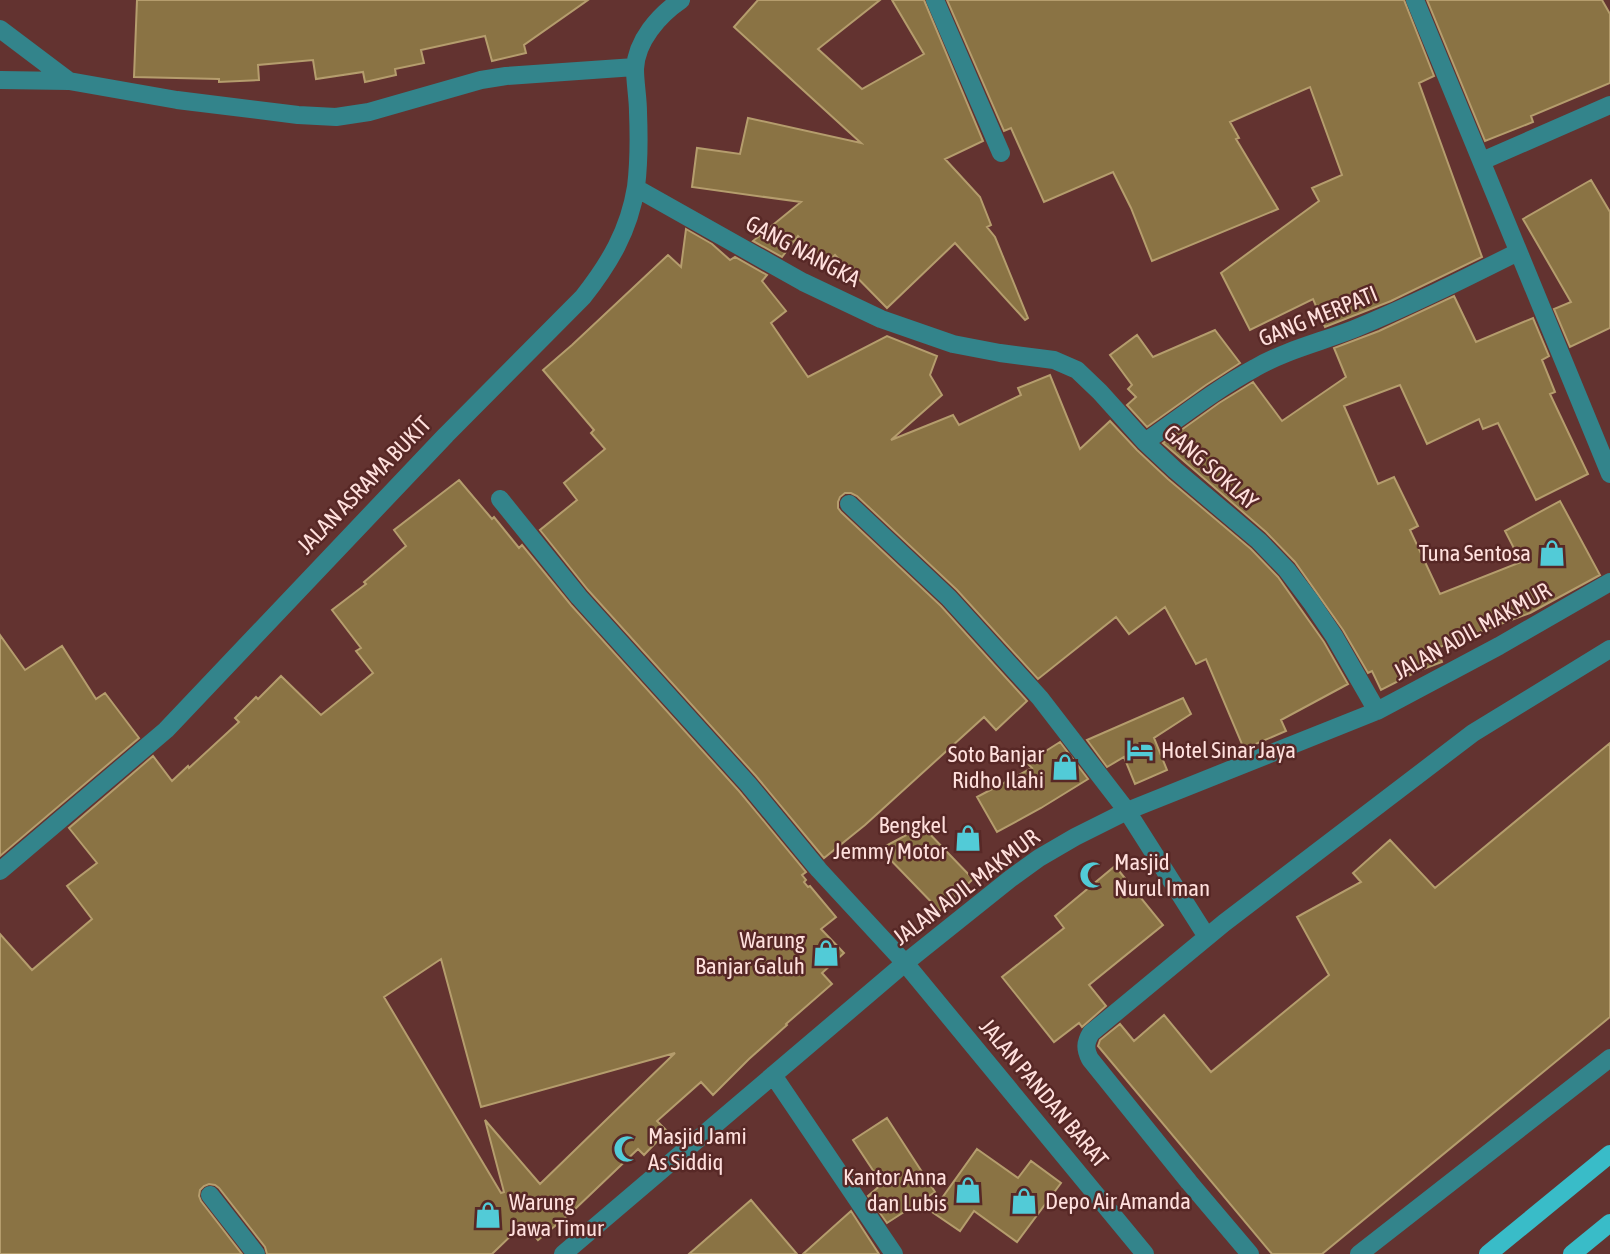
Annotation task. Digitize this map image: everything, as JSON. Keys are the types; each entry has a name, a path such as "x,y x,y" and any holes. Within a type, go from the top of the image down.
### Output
{"main road":[{"path":"1488,1254 1610,1154"},
{"path":"1572,1254 1610,1223"}],"street":[{"name":"JALAN ASRAMA BUKIT","path":"0,871 166,730 437,444 583,297 615,252 636,188 638,110 635,67 642,42 653,26 681,0"},
{"path":"935,0 1000,153"},
{"path":"1415,0 1610,474"},
{"path":"0,29 69,81"},
{"path":"0,80 69,81 177,100 336,117 369,112 481,80 635,67"},
{"path":"1482,161 1610,105"},
{"name":"GANG NANGKA","path":"636,188 823,292 881,319 953,344"},
{"name":"GANG MERPATI","path":"1145,442 1256,367 1407,306 1518,252"},
{"name":"GANG SOKLAY","path":"953,344 1000,354 1042,357 1077,370 1145,442 1259,541 1287,570 1334,636 1377,711"},
{"name":"JALAN PANDAN BARAT","path":"500,499 579,597 748,784 819,870 905,963 1145,1254"},
{"path":"849,504 949,598 1040,698 1127,811 1207,937"},
{"name":"JALAN ADIL MAKMUR","path":"563,1254 905,963 1010,878 1039,858 1127,811 1377,711 1499,646 1610,582"},
{"path":"1250,1254 1090,1059 1086,1051 1087,1039 1207,937 1473,733 1610,649"},
{"path":"1359,1254 1610,1058"},
{"path":"773,1075 894,1254"},
{"path":"210,1195 256,1254"}],"building":[{"path":"137,0 588,0 524,45 526,53 492,61 485,36 421,50 424,63 395,69 396,75 365,82 363,72 316,79 313,60 258,65 259,80 219,82 219,79 134,77"},
{"path":"758,0 880,0 818,49 862,89 924,54 892,0 924,0 983,141 945,159 980,197 991,225 987,227 995,237 1028,318 1025,320 955,243 887,308 835,255 824,265 798,236 782,257 753,241 801,202 692,187 697,148 740,154 748,118 861,143 734,27"},
{"path":"947,0 1404,0 1434,76 1419,83 1482,257 1391,301 1325,327 1313,299 1250,330 1221,273 1319,201 1312,188 1342,175 1310,87 1230,122 1239,138 1236,139 1278,209 1152,261 1113,172 1044,202 1011,128 1004,131"},
{"path":"1427,0 1602,0 1610,14 1610,83 1531,116 1533,122 1485,141"},
{"path":"1591,180 1610,212 1610,328 1570,347 1554,309 1571,302 1523,219"},
{"path":"686,229 712,244 730,260 735,257 767,275 762,281 786,311 771,323 808,377 887,336 937,356 930,375 942,395 891,440 953,415 959,425 1021,395 1018,388 1050,375 1080,449 1110,421 1168,479 1251,549 1278,577 1324,642 1348,684 1281,720 1286,731 1244,749 1206,659 1196,664 1165,607 1129,634 1116,617 1038,679 957,590 857,496 845,493 838,502 841,512 941,606 1027,701 996,730 984,717 865,825 824,858 756,776 588,590 540,530 577,500 564,483 605,449 591,433 594,430 543,370 668,255 681,267"},
{"path":"1454,296 1476,342 1533,318 1549,356 1542,360 1555,392 1550,394 1588,474 1536,500 1498,423 1483,429 1479,419 1427,444 1400,385 1344,406 1378,484 1394,477 1418,526 1410,530 1440,594 1521,562 1505,531 1560,501 1600,575 1530,613 1437,648 1442,662 1381,690 1372,671 1368,673 1343,630 1295,562 1266,532 1163,443 1253,382 1282,421 1346,377 1334,348 1379,331"},
{"path":"1215,330 1240,363 1147,427 1127,405 1136,397 1128,389 1132,385 1110,355 1137,335 1153,357"},
{"path":"459,480 519,548 522,545 571,605 739,791 806,872 802,875 806,880 804,882 836,917 821,929 844,953 822,973 832,984 786,1024 713,1095 701,1082 657,1121 667,1131 644,1155 638,1149 573,1211 538,1240 524,1223 492,1254 267,1254 265,1247 219,1188 209,1184 200,1190 201,1201 242,1254 0,1254 0,934 32,970 92,919 67,886 97,863 69,828 153,756 172,781 239,722 235,718 281,676 321,715 373,673 356,651 361,648 332,610 366,584 364,582 406,546 394,530","holes":["441,959 481,1107 675,1053 540,1184 485,1120 504,1192 501,1193 384,997"]},
{"path":"0,635 25,670 62,646 96,699 105,693 139,738 0,856"},
{"path":"1183,698 1191,714 1154,738 1167,770 1135,784 1124,757 1107,767 1087,740"},
{"path":"1060,742 1088,779 997,832 977,797 1032,768 1027,763"},
{"path":"1610,743 1610,1017 1322,1254 1272,1254 1098,1046 1100,1040 1120,1024 1134,1041 1164,1015 1211,1072 1329,975 1297,917 1361,882 1353,873 1390,840 1435,888"},
{"path":"924,828 973,879 940,911 880,849"},
{"path":"1115,866 1163,925 1089,985 1106,1006 1082,1027 1079,1023 1054,1042 1002,977 1064,928 1055,916"},
{"path":"887,1118 935,1192 887,1223 868,1196 882,1184 853,1140"},
{"path":"977,1149 1018,1178 1031,1161 1061,1183 1017,1242 974,1211 960,1231 932,1212"},
{"path":"751,1200 797,1254 689,1254"},
{"path":"851,1211 879,1254 803,1254"}],"place":[{"name":"Tuna Sentosa","path":"1552,553"},
{"name":"Hotel Sinar Jaya","path":"1140,750"},
{"name":"Soto Banjar Ridho Ilahi","path":"1065,767"},
{"name":"Bengkel Jemmy Motor","path":"968,838"},
{"name":"Masjid Nurul Iman","path":"1093,875"},
{"name":"Warung Banjar Galuh","path":"826,953"},
{"name":"Masjid Jami As Siddiq","path":"627,1149"},
{"name":"Kantor Anna dan Lubis","path":"968,1190"},
{"name":"Depo Air Amanda","path":"1024,1201"},
{"name":"Warung Jawa Timur","path":"488,1215"}]}
